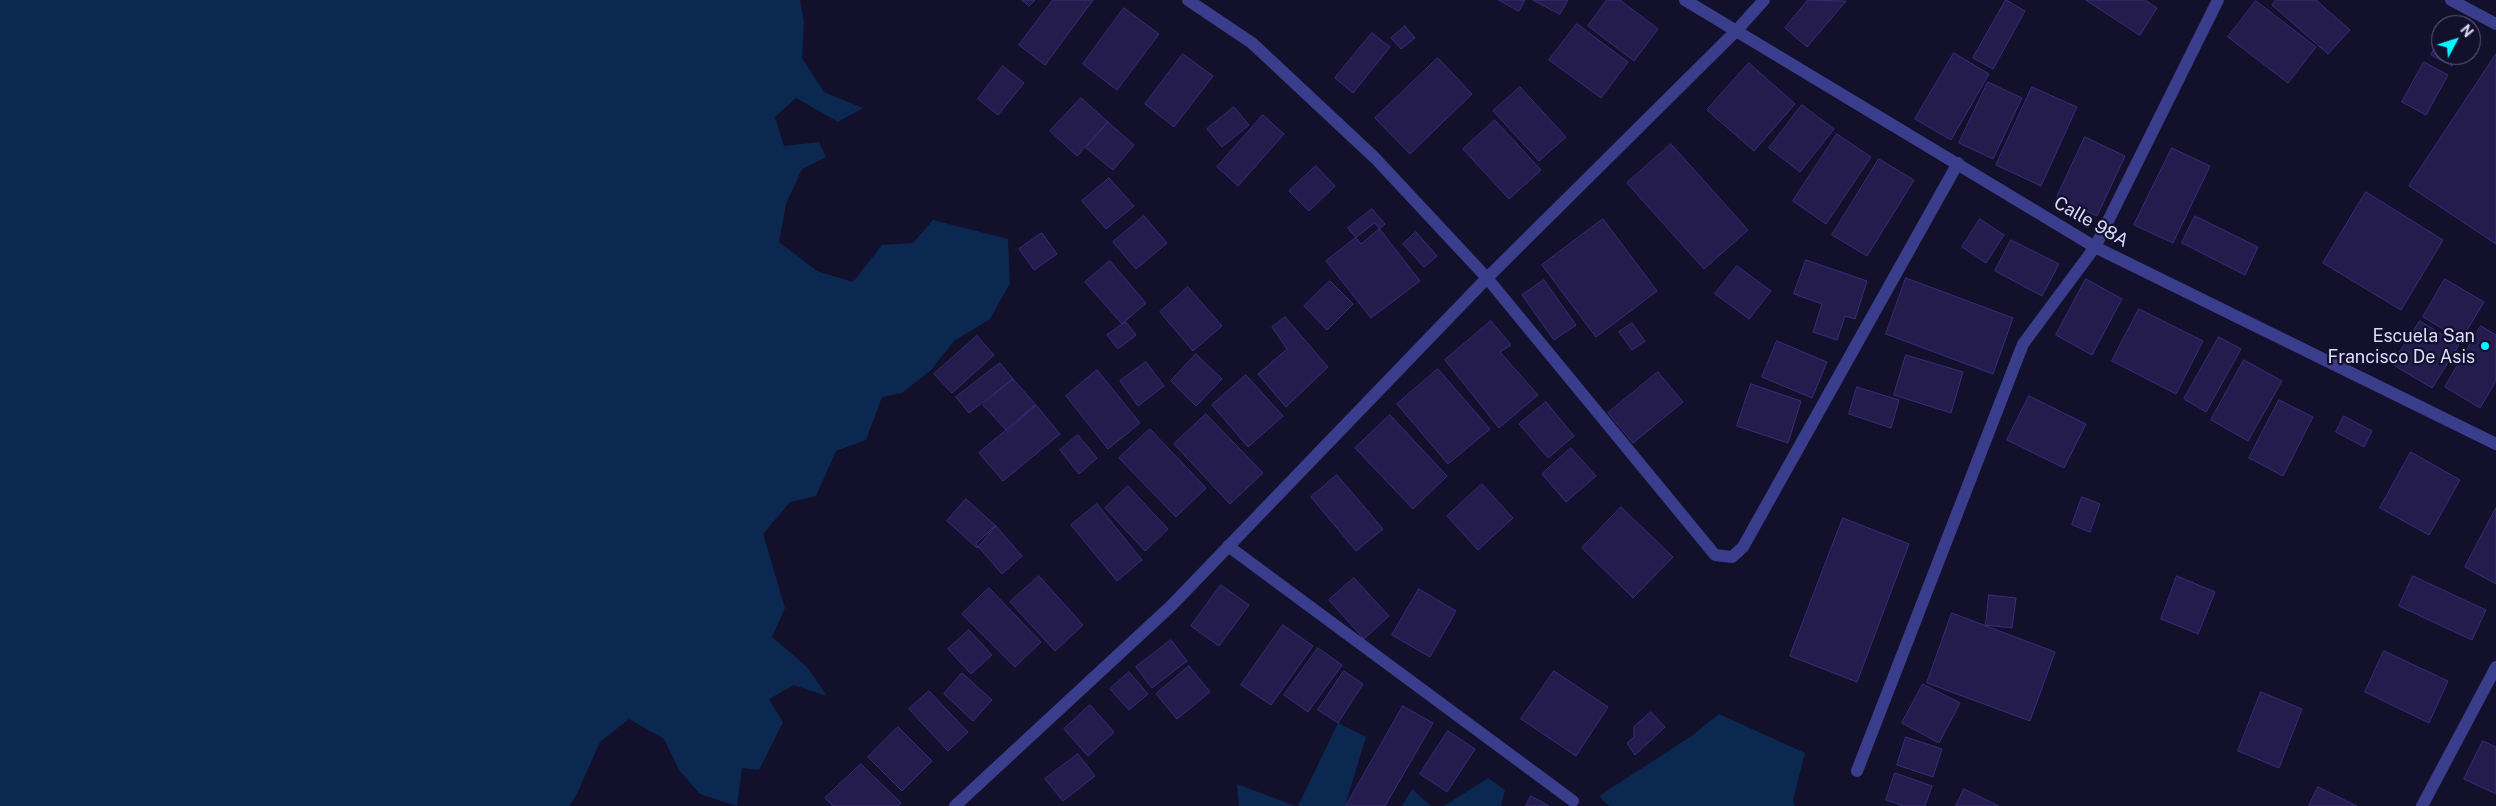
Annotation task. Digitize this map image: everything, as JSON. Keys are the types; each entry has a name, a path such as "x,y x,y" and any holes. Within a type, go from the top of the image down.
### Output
{"street":[{"path":"1188,0 1252,43 1375,158 1486,278 1715,555 1732,557 1743,547 1958,163"},
{"name":"Calle 98A","path":"1685,0 2095,247 2496,444"},
{"path":"955,806 1171,606 1486,278 1737,30 1764,0"},
{"path":"1856,772 2023,344 2095,247 2218,0"},
{"path":"2451,0 2496,24"},
{"path":"1228,546 1573,801"},
{"path":"2422,806 2496,667"}],"water":[{"path":"0,0 800,0 804,22 802,58 824,92 863,108 838,122 796,98 775,117 784,146 819,142 826,157 802,169 786,204 779,242 817,271 853,282 882,245 913,243 933,220 1008,239 1010,283 990,319 954,341 931,370 902,393 882,397 866,440 836,451 816,496 790,502 763,534 785,608 772,637 807,667 827,696 794,685 769,699 783,722 759,770 742,768 737,806 700,794 679,770 664,739 629,719 600,742 576,796 569,806 0,806"},
{"path":"1719,714 1805,753 1793,800 1795,806 1609,806 1599,796 1693,735"},
{"path":"1338,723 1366,737 1345,806 1298,806"},
{"path":"1488,778 1505,790 1501,806 1444,806"},
{"path":"1237,784 1295,806 1239,806"},
{"path":"1412,789 1431,806 1402,806"}],"building":[{"path":"1022,0 1035,0 1029,6"},
{"path":"1053,0 1093,0 1045,65 1019,45"},
{"path":"1499,0 1525,0 1519,11"},
{"path":"1533,0 1568,0 1560,14"},
{"path":"1607,0 1620,0 1658,29 1634,61 1588,26"},
{"path":"1808,0 1846,1 1807,47 1785,28"},
{"path":"2006,0 2025,11 1993,69 1973,58"},
{"path":"2086,0 2145,0 2157,8 2140,35"},
{"path":"2276,0 2316,0 2350,30 2328,54 2272,5"},
{"path":"2256,1 2316,47 2288,83 2228,37"},
{"path":"1124,8 1159,34 1117,90 1083,64"},
{"path":"1577,24 1628,62 1601,98 1549,60"},
{"path":"1405,26 1415,38 1401,49 1391,38"},
{"path":"1372,33 1390,47 1353,93 1335,78"},
{"path":"1954,53 1989,74 1951,140 1915,119"},
{"path":"1183,54 1213,76 1174,127 1145,104"},
{"path":"2496,54 2496,244 2409,186"},
{"path":"1438,58 1472,94 1410,154 1375,118"},
{"path":"2424,62 2448,75 2426,115 2402,102"},
{"path":"1749,63 1795,104 1754,151 1707,110"},
{"path":"1003,66 1024,83 998,115 978,99"},
{"path":"1988,82 2022,98 1993,159 1959,143"},
{"path":"1520,87 1566,137 1539,161 1493,111"},
{"path":"2032,87 2077,107 2041,186 1996,165"},
{"path":"1081,98 1108,122 1077,156 1050,131"},
{"path":"1802,105 1834,129 1800,172 1769,148"},
{"path":"1234,107 1249,125 1222,147 1207,129"},
{"path":"1263,115 1284,134 1238,186 1217,167"},
{"path":"1495,120 1541,170 1509,199 1463,149"},
{"path":"1108,122 1134,145 1113,170 1086,148"},
{"path":"1837,134 1871,157 1826,224 1793,201"},
{"path":"2085,137 2125,156 2097,216 2057,197"},
{"path":"1671,144 1748,230 1704,269 1627,183"},
{"path":"2172,148 2210,166 2173,243 2134,225"},
{"path":"1879,159 1914,180 1867,256 1832,235"},
{"path":"1316,166 1335,186 1309,211 1289,191"},
{"path":"1109,178 1134,206 1106,229 1082,201"},
{"path":"2366,192 2443,240 2401,310 2323,263"},
{"path":"1372,209 1385,224 1361,244 1348,228"},
{"path":"1144,216 1167,243 1136,269 1113,242"},
{"path":"2195,216 2258,247 2245,275 2182,243"},
{"path":"1603,219 1657,291 1596,337 1542,265"},
{"path":"1980,219 2004,235 1986,263 1962,247"},
{"path":"1375,223 1420,281 1371,318 1326,261"},
{"path":"1416,232 1437,256 1424,267 1403,244"},
{"path":"1042,233 1057,254 1034,270 1019,249"},
{"path":"2011,240 2059,264 2042,296 1995,271"},
{"path":"1806,260 1867,281 1855,319 1845,316 1837,340 1813,332 1822,304 1794,294"},
{"path":"1110,261 1146,303 1122,324 1085,282"},
{"path":"1737,266 1771,291 1749,319 1715,294"},
{"path":"1906,278 2013,318 1993,374 1886,334"},
{"path":"2086,279 2122,299 2092,355 2056,335"},
{"path":"2445,279 2484,302 2461,340 2423,317"},
{"path":"1544,280 1576,325 1554,340 1522,295"},
{"path":"1330,281 1353,304 1327,330 1304,306"},
{"path":"1188,287 1222,326 1193,351 1160,312"},
{"path":"2139,309 2203,341 2176,394 2112,361"},
{"path":"1285,317 1328,367 1286,407 1258,374 1287,349 1272,327"},
{"path":"1491,321 1511,345 1500,352 1538,395 1499,428 1445,360"},
{"path":"2420,321 2459,345 2432,388 2392,364"},
{"path":"1126,322 1136,335 1118,349 1107,335"},
{"path":"1632,323 1645,341 1632,350 1619,332"},
{"path":"2481,326 2496,335 2496,381 2480,408 2445,387"},
{"path":"977,336 994,355 952,393 934,374"},
{"path":"2219,337 2241,349 2206,412 2184,399"},
{"path":"1777,341 1827,362 1812,398 1762,377"},
{"path":"1196,354 1222,379 1196,406 1171,381"},
{"path":"1906,355 1963,372 1951,413 1894,395"},
{"path":"2244,360 2282,381 2248,441 2211,420"},
{"path":"1146,362 1164,386 1138,406 1120,381"},
{"path":"1000,363 1013,379 969,413 956,397"},
{"path":"1438,369 1490,429 1448,464 1397,404"},
{"path":"1097,370 1140,423 1108,449 1066,396"},
{"path":"1658,372 1683,402 1633,443 1608,413"},
{"path":"1246,375 1283,416 1248,447 1212,405"},
{"path":"1013,379 1036,405 1007,431 983,405"},
{"path":"1751,384 1801,401 1788,443 1737,426"},
{"path":"1857,387 1899,400 1891,428 1849,414"},
{"path":"2029,396 2086,424 2064,468 2007,440"},
{"path":"2279,400 2313,417 2283,476 2249,458"},
{"path":"1546,402 1574,436 1548,458 1519,424"},
{"path":"1036,405 1060,434 1003,481 979,453"},
{"path":"1206,414 1263,473 1230,504 1174,444"},
{"path":"1390,415 1447,476 1413,509 1355,448"},
{"path":"2344,416 2372,431 2364,447 2336,432"},
{"path":"1150,429 1206,488 1176,517 1119,458"},
{"path":"1078,435 1097,458 1079,474 1060,450"},
{"path":"1571,448 1596,476 1566,502 1542,474"},
{"path":"2411,452 2460,480 2429,535 2380,508"},
{"path":"1337,475 1383,529 1356,551 1311,497"},
{"path":"1482,484 1513,518 1478,550 1447,516"},
{"path":"1128,486 1168,529 1145,551 1105,508"},
{"path":"2082,497 2100,504 2090,532 2072,525"},
{"path":"966,499 996,526 977,548 947,521"},
{"path":"1097,504 1142,560 1117,581 1071,525"},
{"path":"1621,507 1673,557 1633,598 1582,548"},
{"path":"2496,508 2496,584 2465,567"},
{"path":"1843,518 1909,544 1857,682 1790,656"},
{"path":"996,526 1022,556 1002,574 976,544"},
{"path":"1039,576 1083,625 1055,651 1010,602"},
{"path":"2177,576 2215,592 2198,634 2161,619"},
{"path":"2413,576 2486,610 2472,640 2399,606"},
{"path":"1354,578 1389,616 1364,639 1329,600"},
{"path":"1221,585 1249,605 1219,646 1191,626"},
{"path":"989,588 1041,642 1015,667 962,614"},
{"path":"1419,589 1456,611 1430,657 1392,635"},
{"path":"1989,595 2016,598 2012,628 1986,625"},
{"path":"1952,613 2055,652 2030,721 1927,683"},
{"path":"1283,625 1313,646 1271,705 1241,685"},
{"path":"969,630 992,655 971,674 948,649"},
{"path":"1171,640 1187,661 1152,688 1136,667"},
{"path":"1318,648 1342,665 1308,712 1284,695"},
{"path":"2384,651 2448,681 2429,723 2365,692"},
{"path":"1189,666 1210,692 1177,719 1156,694"},
{"path":"1344,671 1363,684 1338,723 1318,710"},
{"path":"1554,671 1608,707 1576,756 1521,719"},
{"path":"1129,672 1148,694 1129,710 1110,689"},
{"path":"962,673 992,700 973,721 944,694"},
{"path":"1923,684 1960,703 1939,743 1902,723"},
{"path":"929,691 968,732 948,751 909,709"},
{"path":"2261,692 2302,709 2279,768 2238,751"},
{"path":"1090,705 1114,732 1088,756 1064,729"},
{"path":"1403,706 1433,723 1385,806 1346,806"},
{"path":"1651,712 1665,727 1635,755 1627,743 1634,737 1634,727"},
{"path":"898,727 932,761 902,791 868,757"},
{"path":"1448,731 1475,749 1447,792 1420,774"},
{"path":"1906,737 1942,749 1933,777 1897,765"},
{"path":"2483,741 2496,747 2496,794 2464,779"},
{"path":"1078,754 1095,776 1063,801 1045,779"},
{"path":"861,764 901,803 898,806 833,806 825,798"},
{"path":"1895,773 1932,786 1925,806 1904,806 1886,800"},
{"path":"2318,787 2357,806 2309,806"},
{"path":"1964,789 1999,806 1956,806"},
{"path":"1531,796 1549,806 1526,806"}],"place":[{"name":"Escuela San Francisco De Asis","path":"2485,346"}]}
